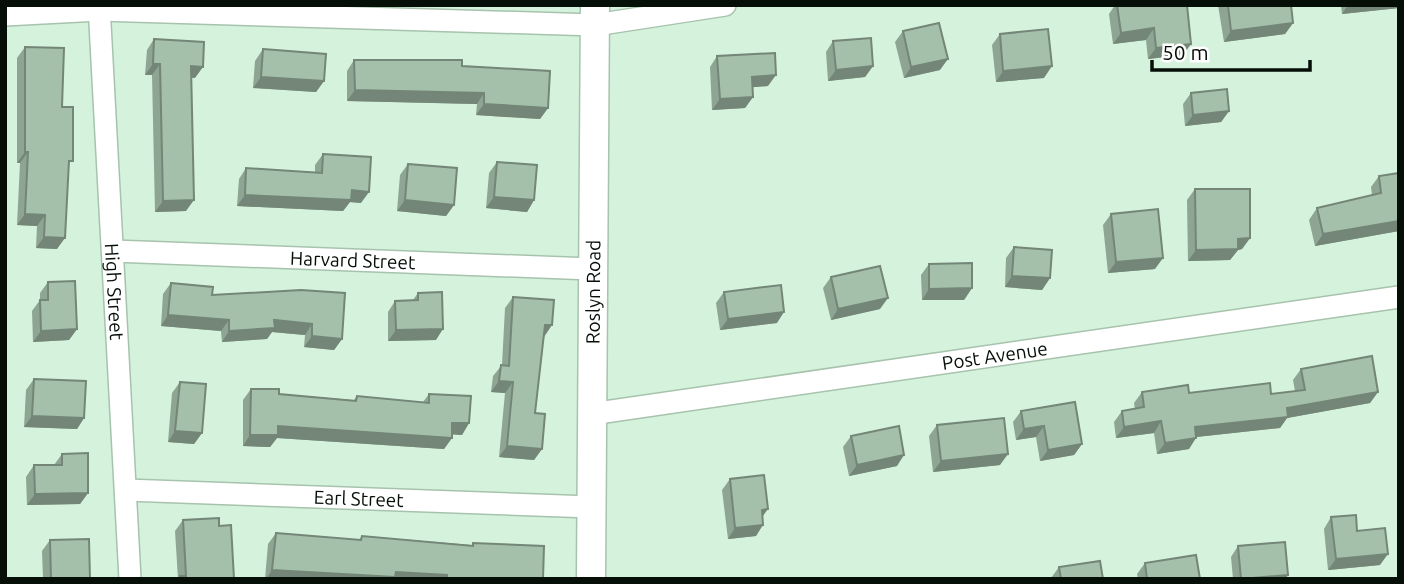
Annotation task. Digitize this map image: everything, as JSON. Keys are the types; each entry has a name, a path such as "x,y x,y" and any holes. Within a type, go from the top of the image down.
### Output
{"main road":[{"name":"Roslyn Road","path":"591,579 595,15"}],"street":[{"path":"5,15 99,7 595,15 725,5"},
{"name":"High Street","path":"99,7 130,579"},
{"name":"Harvard Street","path":"113,251 592,269"},
{"name":"Post Avenue","path":"591,414 1399,297"},
{"name":"Earl Street","path":"126,490 591,507"}],"building":[{"path":"1117,5 1187,5 1191,44 1156,48 1154,28 1121,33"},
{"path":"1228,5 1291,5 1293,23 1231,31"},
{"path":"939,23 948,59 911,67 903,31"},
{"path":"1048,29 1052,66 1003,71 1000,34"},
{"path":"871,38 873,66 836,70 833,41"},
{"path":"154,39 204,42 203,67 191,66 194,200 163,201 160,64 153,64"},
{"path":"25,47 64,48 62,107 73,107 73,161 69,161 65,238 44,237 45,215 25,214 28,152 25,152"},
{"path":"263,49 326,54 324,81 261,77"},
{"path":"775,53 776,75 752,77 753,97 720,99 717,56"},
{"path":"354,60 462,60 462,66 550,71 548,108 484,104 484,93 355,90"},
{"path":"1227,89 1229,111 1193,115 1191,93"},
{"path":"323,154 371,157 369,192 352,190 351,200 245,195 246,168 322,173"},
{"path":"497,162 537,165 534,200 494,197"},
{"path":"408,164 457,168 454,205 405,200"},
{"path":"1399,173 1399,221 1323,234 1317,208 1381,193 1379,176"},
{"path":"1195,189 1250,189 1250,238 1238,239 1238,249 1196,250"},
{"path":"1158,209 1163,258 1116,262 1111,214"},
{"path":"1014,247 1052,250 1050,278 1012,276"},
{"path":"972,263 972,288 929,289 929,264"},
{"path":"880,266 888,298 838,309 831,277"},
{"path":"75,281 77,329 41,331 40,300 48,300 48,282"},
{"path":"171,283 213,287 212,295 301,290 345,293 342,339 312,336 312,324 274,320 275,328 229,331 229,320 168,315"},
{"path":"781,285 784,312 728,319 724,292"},
{"path":"442,292 443,329 396,330 395,301 418,300 418,293"},
{"path":"513,297 554,300 552,325 545,325 535,413 545,414 542,449 507,446 513,382 499,381 501,365 509,366"},
{"path":"1372,356 1378,392 1287,408 1288,417 1195,427 1196,438 1165,443 1161,421 1124,427 1122,411 1144,407 1142,392 1188,385 1189,393 1270,383 1271,394 1305,390 1301,369"},
{"path":"34,379 86,381 84,418 32,416"},
{"path":"180,382 206,384 202,433 175,431"},
{"path":"251,389 279,389 279,394 356,401 357,396 429,403 429,394 471,396 469,423 452,423 452,438 278,426 278,435 250,435"},
{"path":"1075,402 1082,444 1048,450 1044,426 1024,429 1021,411"},
{"path":"1004,418 1008,454 941,461 937,425"},
{"path":"899,426 904,455 857,465 851,436"},
{"path":"88,453 88,493 35,494 34,465 62,465 62,454"},
{"path":"764,475 768,509 762,510 763,525 735,528 730,479"},
{"path":"1356,515 1357,531 1385,528 1388,554 1336,559 1331,517"},
{"path":"219,518 219,526 231,525 234,579 180,579 180,576 186,576 183,520"},
{"path":"276,533 361,540 362,536 473,546 473,543 544,546 543,579 447,579 447,575 396,572 395,577 272,570"},
{"path":"89,539 90,579 51,579 50,540"},
{"path":"1285,542 1288,575 1241,579 1238,546"},
{"path":"1196,555 1200,579 1147,579 1145,563"},
{"path":"1100,561 1103,579 1061,579 1059,567"}]}
